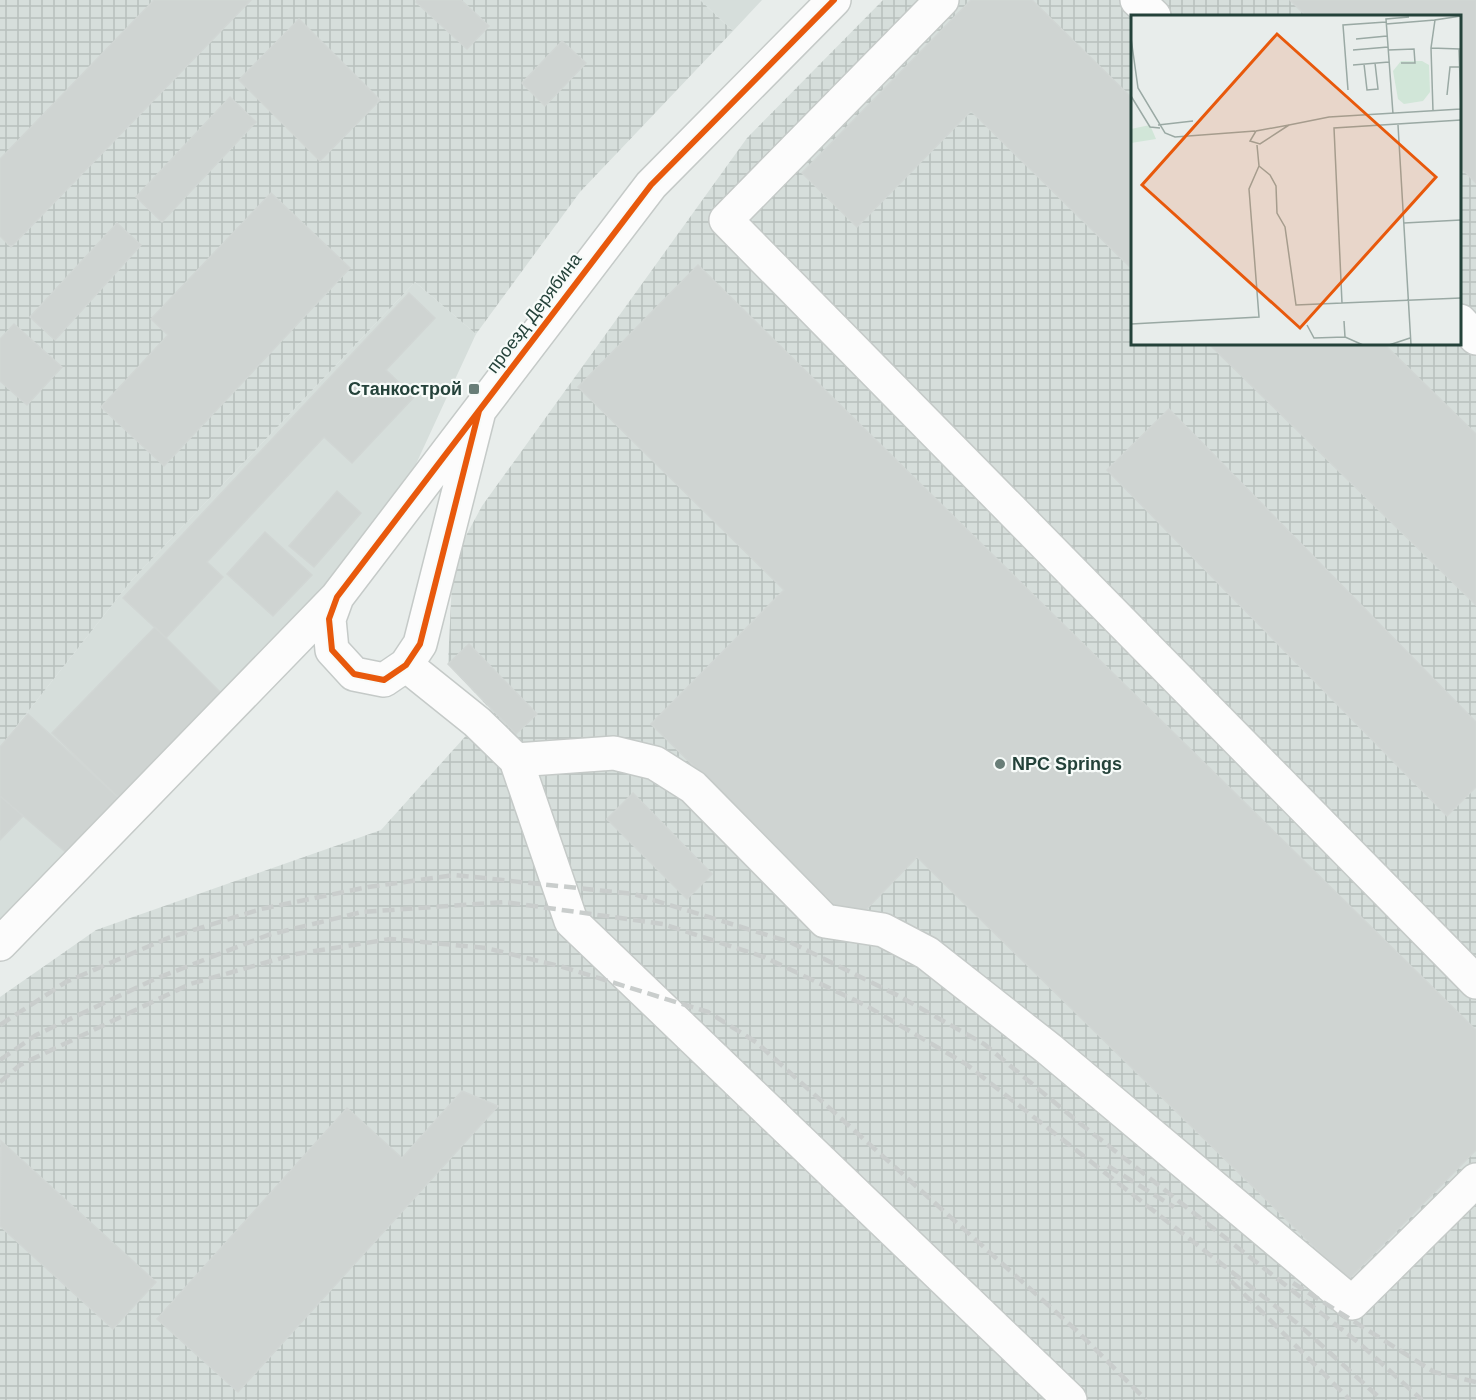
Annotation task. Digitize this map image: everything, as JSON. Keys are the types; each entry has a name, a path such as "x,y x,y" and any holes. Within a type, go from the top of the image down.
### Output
{"street":[{"name":"проезд Дерябина","path":"406,665 384,680 354,674 332,650 329,619 337,597 651,185 834,0"},
{"path":"942,0 726,220 1476,982"},
{"path":"1137,0 1153,15"},
{"path":"1461,322 1476,338"},
{"path":"479,411 420,644 406,665 477,722 516,760 571,921 1070,1400"},
{"path":"0,944 337,597"},
{"path":"516,760 614,753 655,763 693,787 825,921 883,930 927,952 1048,1049 1352,1303 1476,1180"}],"shaded area":[{"path":"0,0 700,0 733,31 580,192 476,334 415,282 131,581 0,747"},
{"path":"700,0 762,0 733,31"},
{"path":"883,0 1476,0 1476,1400 0,1400 0,997 96,930 381,830 490,709 448,664 453,560 482,506 747,138"},
{"path":"415,282 476,334 398,503 266,661 0,934 0,747 131,581"}],"building":[{"path":"154,0 251,0 11,247 0,236 0,159"},
{"path":"417,0 461,0 489,26 467,49 416,2"},
{"path":"971,0 1032,0 1131,97 1131,268 971,111 857,227 802,173"},
{"path":"1290,0 1476,0 1476,183 1461,168 1461,15 1305,15"},
{"path":"299,19 380,100 320,161 239,80"},
{"path":"562,41 586,63 545,106 522,83"},
{"path":"230,97 256,122 162,222 136,197"},
{"path":"271,193 350,268 164,466 101,407 168,335 151,319"},
{"path":"117,223 141,245 55,340 30,317"},
{"path":"698,265 1476,1030 1476,1150 1348,1280 917,857 853,923 651,724 784,590 578,387"},
{"path":"409,293 435,318 386,370 414,397 352,463 324,437 207,562 223,577 166,638 123,598"},
{"path":"14,324 62,367 27,405 0,381 0,339"},
{"path":"1210,345 1385,345 1476,434 1476,605"},
{"path":"1169,409 1476,722 1476,787 1447,816 1107,470"},
{"path":"337,491 361,513 314,567 289,546"},
{"path":"265,532 312,575 273,616 227,574"},
{"path":"155,627 224,696 122,801 52,733"},
{"path":"469,644 537,714 516,734 448,664"},
{"path":"28,714 122,801 69,855 0,796 0,747"},
{"path":"633,793 712,874 687,899 607,819"},
{"path":"0,796 23,816 0,840"},
{"path":"462,1091 498,1106 238,1392 157,1319 347,1108 402,1158"},
{"path":"1,1141 156,1282 113,1329 0,1226"}],"railway":[{"path":"0,1025 66,982 168,938 261,909 368,887 455,875 634,894 790,942 899,996 984,1044 1077,1121 1359,1343 1422,1400"},
{"path":"0,1060 36,1035 155,979 268,935 362,912 505,902 663,924 764,957 865,1005 966,1064 1297,1323 1382,1400"},
{"path":"0,1082 20,1065 190,984 296,954 391,939 486,948 563,967 708,1012 756,1042 1077,1331 1146,1400"},
{"path":"1108,1166 1174,1207"},
{"path":"1231,1281 1350,1400"},
{"path":"1293,1283 1434,1372 1476,1382"}],"cycle path":[{"path":"479,411 420,644 406,665 384,680 354,674 332,650 329,619 337,597 651,185 834,0"}],"place":[{"name":"Станкострой","path":"474,389"},
{"name":"NPC Springs","path":"1000,764"}]}
